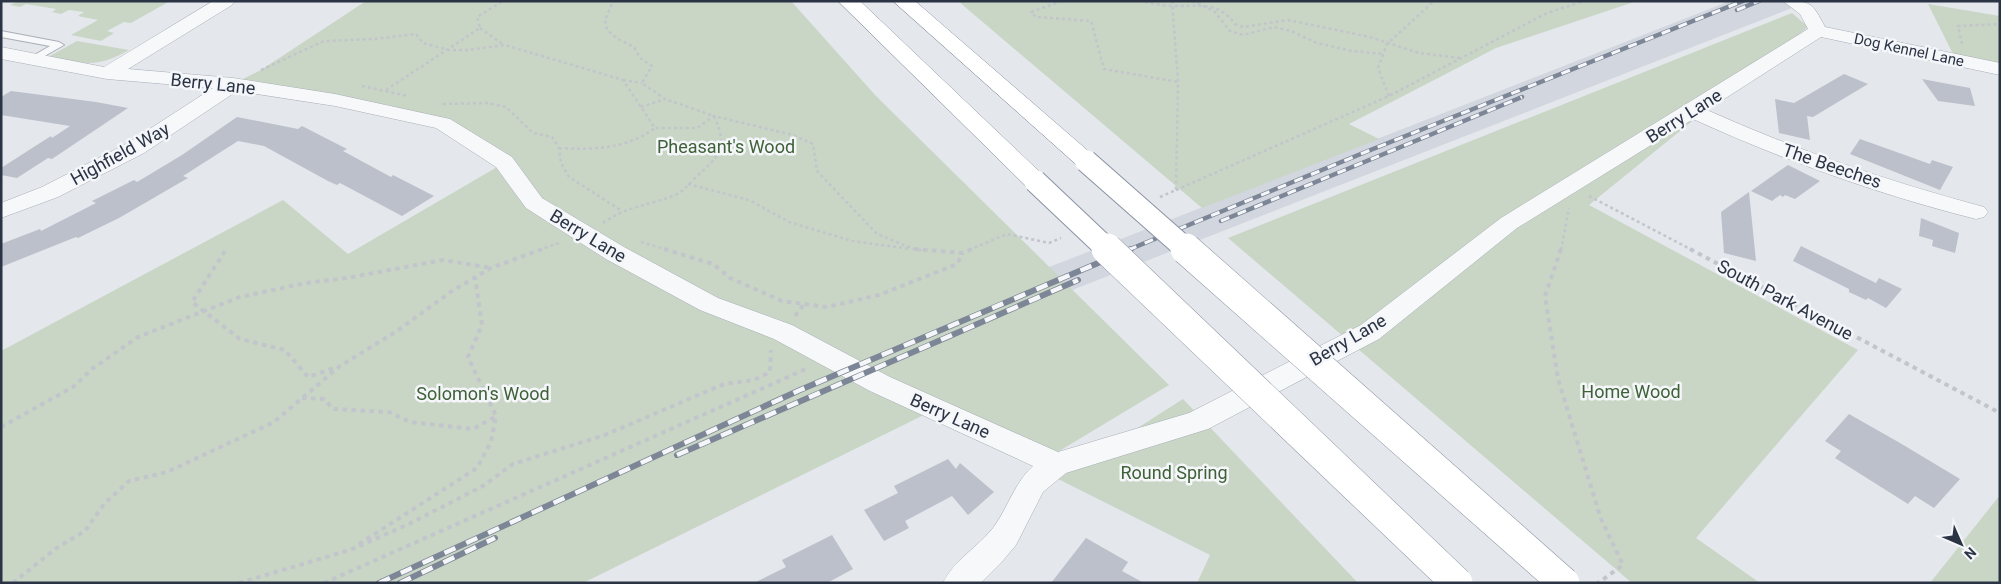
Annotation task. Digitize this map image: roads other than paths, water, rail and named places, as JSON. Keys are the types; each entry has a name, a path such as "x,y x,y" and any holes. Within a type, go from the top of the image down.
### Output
{"highway":[{"path":"848,1 1456,583"},
{"path":"903,1 1564,583"}],"street":[{"path":"107,73 226,1"},
{"path":"1792,1 1808,11 1818,31"},
{"name":"Berry Lane","path":"1,53 107,73 233,84 369,106 442,123 504,162 534,204 708,304 783,332 880,384 1056,464 1198,421 1370,332 1509,223 1571,194 1692,110 1774,61 1818,31"},
{"name":"Dog Kennel Lane","path":"1818,31 2000,69"},
{"name":"Highfield Way","path":"1,211 50,192 136,148 233,84"},
{"name":"The Beeches","path":"1692,110 1761,141 1927,200 1978,213"},
{"path":"959,583 989,555 1020,511 1033,484 1056,464"}],"lane":[{"path":"1,34 59,45 34,60"}],"railway":[{"path":"1128,250 1368,151 1743,1"},
{"path":"1737,10 1759,1"},
{"path":"1221,221 1522,97"},
{"path":"379,583 800,390 1131,249"},
{"path":"677,455 1078,280"},
{"path":"400,583 495,538"}],"park label":[{"name":"Pheasant's Wood","path":"726,147"},
{"name":"Home Wood","path":"1631,392"},
{"name":"Solomon's Wood","path":"483,394"},
{"name":"Round Spring","path":"1174,473"}]}
